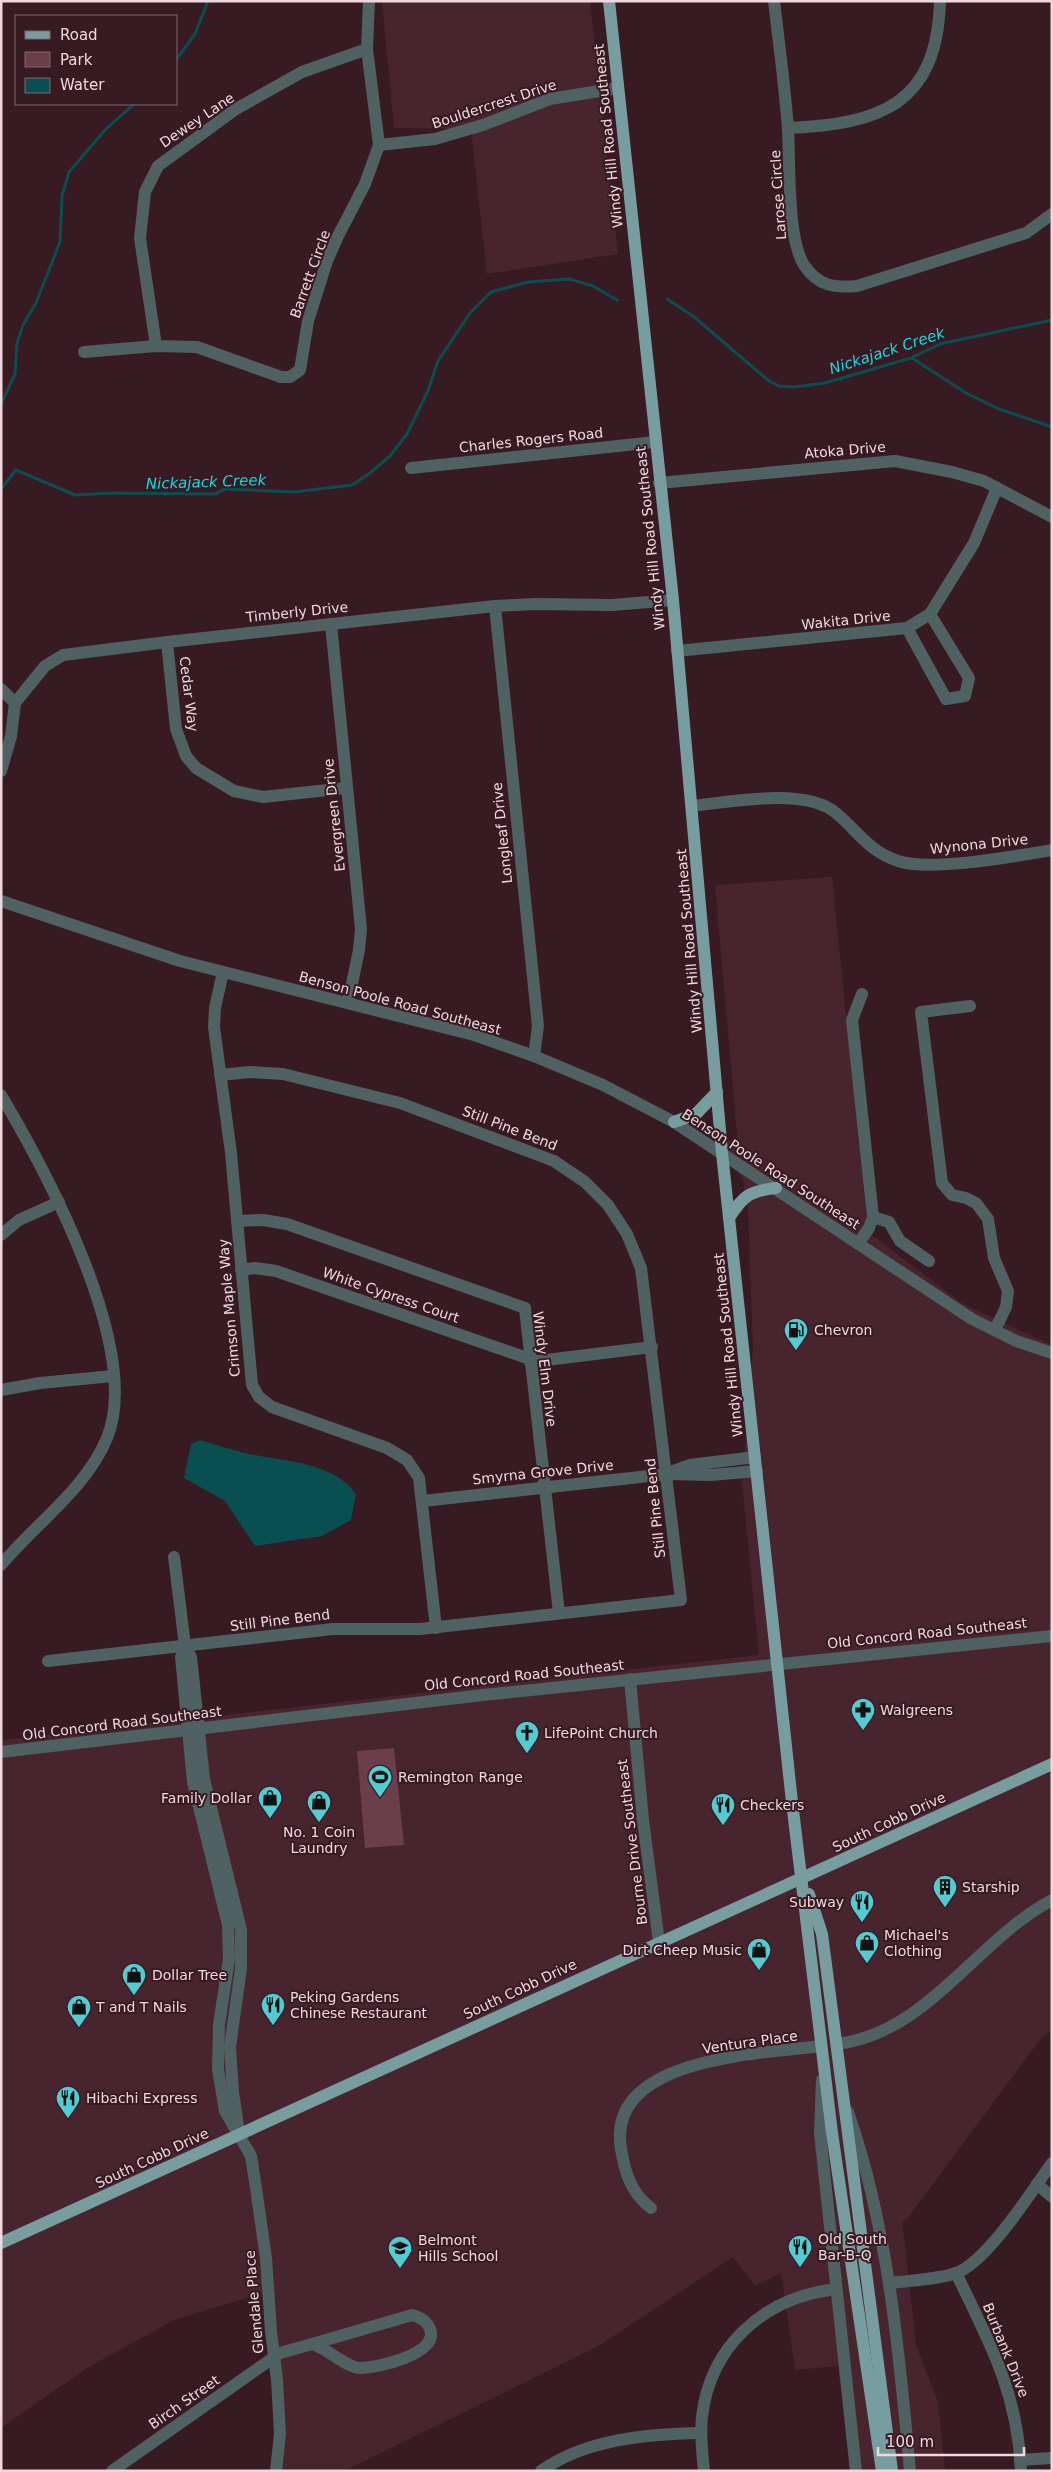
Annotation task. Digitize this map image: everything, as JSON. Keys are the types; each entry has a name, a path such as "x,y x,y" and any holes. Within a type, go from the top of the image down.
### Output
{"main road":[{"name":"Windy Hill Road Southeast","path":"608,1 672,600 692,806 716,1092 756,1471 823,2062 882,2471"},
{"path":"674,1122 696,1114 716,1092"},
{"path":"729,1218 747,1195 757,1190 776,1188"},
{"name":"South Cobb Drive","path":"1,2243 1052,1764"},
{"name":"Windy Hill Road Southeast","path":"802,1878 822,1934 846,2104 892,2471"}],"street":[{"name":"Barrett Circle","path":"84,352 156,346 197,347 274,375 290,377 296,374 302,365 308,320 328,261 338,236 365,184 379,145 368,49 369,1"},
{"name":"Larose Circle","path":"774,1 788,128 795,241 804,265 821,282 838,288 857,286 1026,233 1052,214"},
{"path":"788,128 814,127 867,118 892,106 911,91 927,69 937,45 940,1"},
{"name":"Dewey Lane","path":"156,346 140,238 145,192 158,166 236,110 302,72 368,49"},
{"name":"Bouldercrest Drive","path":"379,145 435,139 483,126 550,99 618,88"},
{"name":"Charles Rogers Road","path":"411,468 655,442"},
{"name":"Atoka Drive","path":"659,483 895,461 952,472 984,481 1052,517"},
{"name":"Wakita Drive","path":"677,651 907,628 930,614 974,543 997,488"},
{"name":"Timberly Drive","path":"15,703 45,666 63,655 495,606 536,604 612,605 672,600"},
{"name":"Longleaf Drive","path":"495,606 538,1026 534,1056"},
{"path":"907,628 946,698 965,696 969,678 930,614"},
{"name":"Evergreen Drive","path":"331,624 360,929 359,950 348,1003"},
{"name":"Cedar Way","path":"167,642 176,729 186,756 196,768 234,791 262,797 346,788"},
{"path":"1,689 15,703 11,736 1,771"},
{"name":"Wynona Drive","path":"692,806 784,796 818,803 835,812 874,850 898,861 922,866 1052,850"},
{"name":"Benson Poole Road Southeast","path":"1,902 171,958 452,1029 534,1056 603,1085 649,1107 674,1122 972,1319 994,1330 1052,1353"},
{"name":"Crimson Maple Way","path":"223,972 214,1018 237,1221 250,1377 254,1391 265,1402 278,1410 387,1448 401,1456 416,1471 423,1501 436,1628"},
{"path":"858,1244 869,1228 873,1218 852,1020 862,994"},
{"path":"970,1006 921,1012 943,1186 956,1197 966,1198 976,1204 986,1215 994,1258 1007,1287 1006,1308 994,1330"},
{"name":"Still Pine Bend","path":"48,1661 333,1629 436,1628 681,1600 641,1268 618,1218 598,1194 563,1165 529,1150 391,1101 282,1074 250,1072 220,1075"},
{"path":"1,1095 38,1158 58,1202 107,1325 114,1376 112,1422 108,1437 93,1464 66,1498 1,1565"},
{"path":"1,1235 19,1220 58,1202"},
{"path":"873,1218 889,1222 900,1241 929,1261"},
{"name":"Windy Elm Drive","path":"237,1221 263,1220 287,1224 525,1308 559,1613"},
{"name":"White Cypress Court","path":"241,1270 256,1268 276,1271 530,1360"},
{"path":"530,1360 652,1347"},
{"path":"1,1390 40,1383 114,1376"},
{"name":"Smyrna Grove Drive","path":"667,1474 690,1465 755,1457"},
{"name":"Smyrna Grove Drive","path":"423,1501 667,1474 711,1475 756,1471"},
{"path":"174,1557 185,1646 181,1657 190,1685 193,1730 241,1930 241,1968 231,2028 230,2058 239,2134"},
{"name":"Old Concord Road Southeast","path":"1,1752 630,1678 1052,1636"},
{"name":"Bourne Drive Southeast","path":"630,1678 643,1820 659,1942"},
{"path":"837,2044 869,2037 908,2018 1004,1932 1031,1912 1052,1900"},
{"name":"Ventura Place","path":"651,2208 640,2200 633,2190 624,2164 621,2145 622,2127 627,2110 642,2090 669,2075 720,2058 821,2046"},
{"name":"Windy Hill Road Southeast","path":"823,2062 820,2133 856,2471"},
{"name":"Windy Hill Road Southeast","path":"846,2104 862,2157 890,2283 910,2471"},
{"name":"Glendale Place","path":"239,2134 251,2156 266,2258 280,2434 276,2471"},
{"path":"890,2283 956,2273 978,2257 996,2240 1052,2163"},
{"path":"1037,2184 1052,2197"},
{"name":"Burbank Drive","path":"956,2273 1006,2381 1014,2408 1021,2465"},
{"path":"704,2471 701,2433 704,2406 710,2381 733,2342 754,2322 778,2305 804,2295 830,2290"},
{"name":"Birch Street","path":"112,2471 280,2353 412,2315 420,2317 429,2327 431,2333 430,2340 422,2351 358,2368 348,2364 325,2348 312,2344"},
{"path":"541,2471 554,2461 581,2450 609,2442 701,2433"},
{"path":"1021,2465 1052,2458"}],"shaded area":[{"path":"382,1 590,1 618,254 487,274 471,129 394,128"},
{"path":"832,877 868,1232 963,1304 1052,1345 1052,2031 1042,2037 907,2219 902,2221 916,2345 938,2402 945,2471 850,2471 838,2366 795,2370 781,2273 755,2286 733,2257 597,2347 344,2471 276,2471 269,2291 174,2320 87,2368 1,2428 1,1740 759,1655 742,1482 753,1347 748,1211 743,1179 706,1127 738,1145 715,885"}],"green space":[{"name":"Remington Range","path":"394,1748 404,1845 365,1848 357,1751"}],"water":[{"path":"200,1440 249,1454 292,1461 335,1475 356,1494 351,1520 322,1536 255,1546 225,1501 184,1478 191,1444"}],"waterway":[{"path":"178,57 195,34 208,1"},
{"path":"1,404 15,374 17,343 23,325 36,303 60,242 62,196 69,172 105,130 133,105"},
{"name":"Nickajack Creek","path":"1,489 16,470 75,495 113,493 214,494 226,489 294,492 352,485 390,456 407,434 427,393 438,361 470,313 491,292 528,282 569,279 593,286 617,300"},
{"name":"Nickajack Creek","path":"667,299 693,316 769,381 779,386 795,387 825,383 911,358 940,344 1052,320"},
{"path":"912,358 966,393 999,409 1052,427"}],"place":[{"name":"Chevron","path":"796,1351"},
{"name":"Walgreens","path":"863,1731"},
{"name":"LifePoint Church","path":"527,1754"},
{"name":"Remington Range","path":"380,1798"},
{"name":"Family Dollar","path":"270,1819"},
{"name":"No. 1 Coin Laundry","path":"319,1823"},
{"name":"Checkers","path":"723,1826"},
{"name":"Starship","path":"945,1908"},
{"name":"Subway","path":"862,1923"},
{"name":"Michael's Clothing","path":"867,1964"},
{"name":"Dirt Cheep Music","path":"759,1971"},
{"name":"Dollar Tree","path":"134,1996"},
{"name":"Peking Gardens Chinese Restaurant","path":"273,2026"},
{"name":"T and T Nails","path":"79,2028"},
{"name":"Hibachi Express","path":"68,2119"},
{"name":"Old South Bar-B-Q","path":"800,2268"},
{"name":"Belmont Hills School","path":"400,2269"}]}
